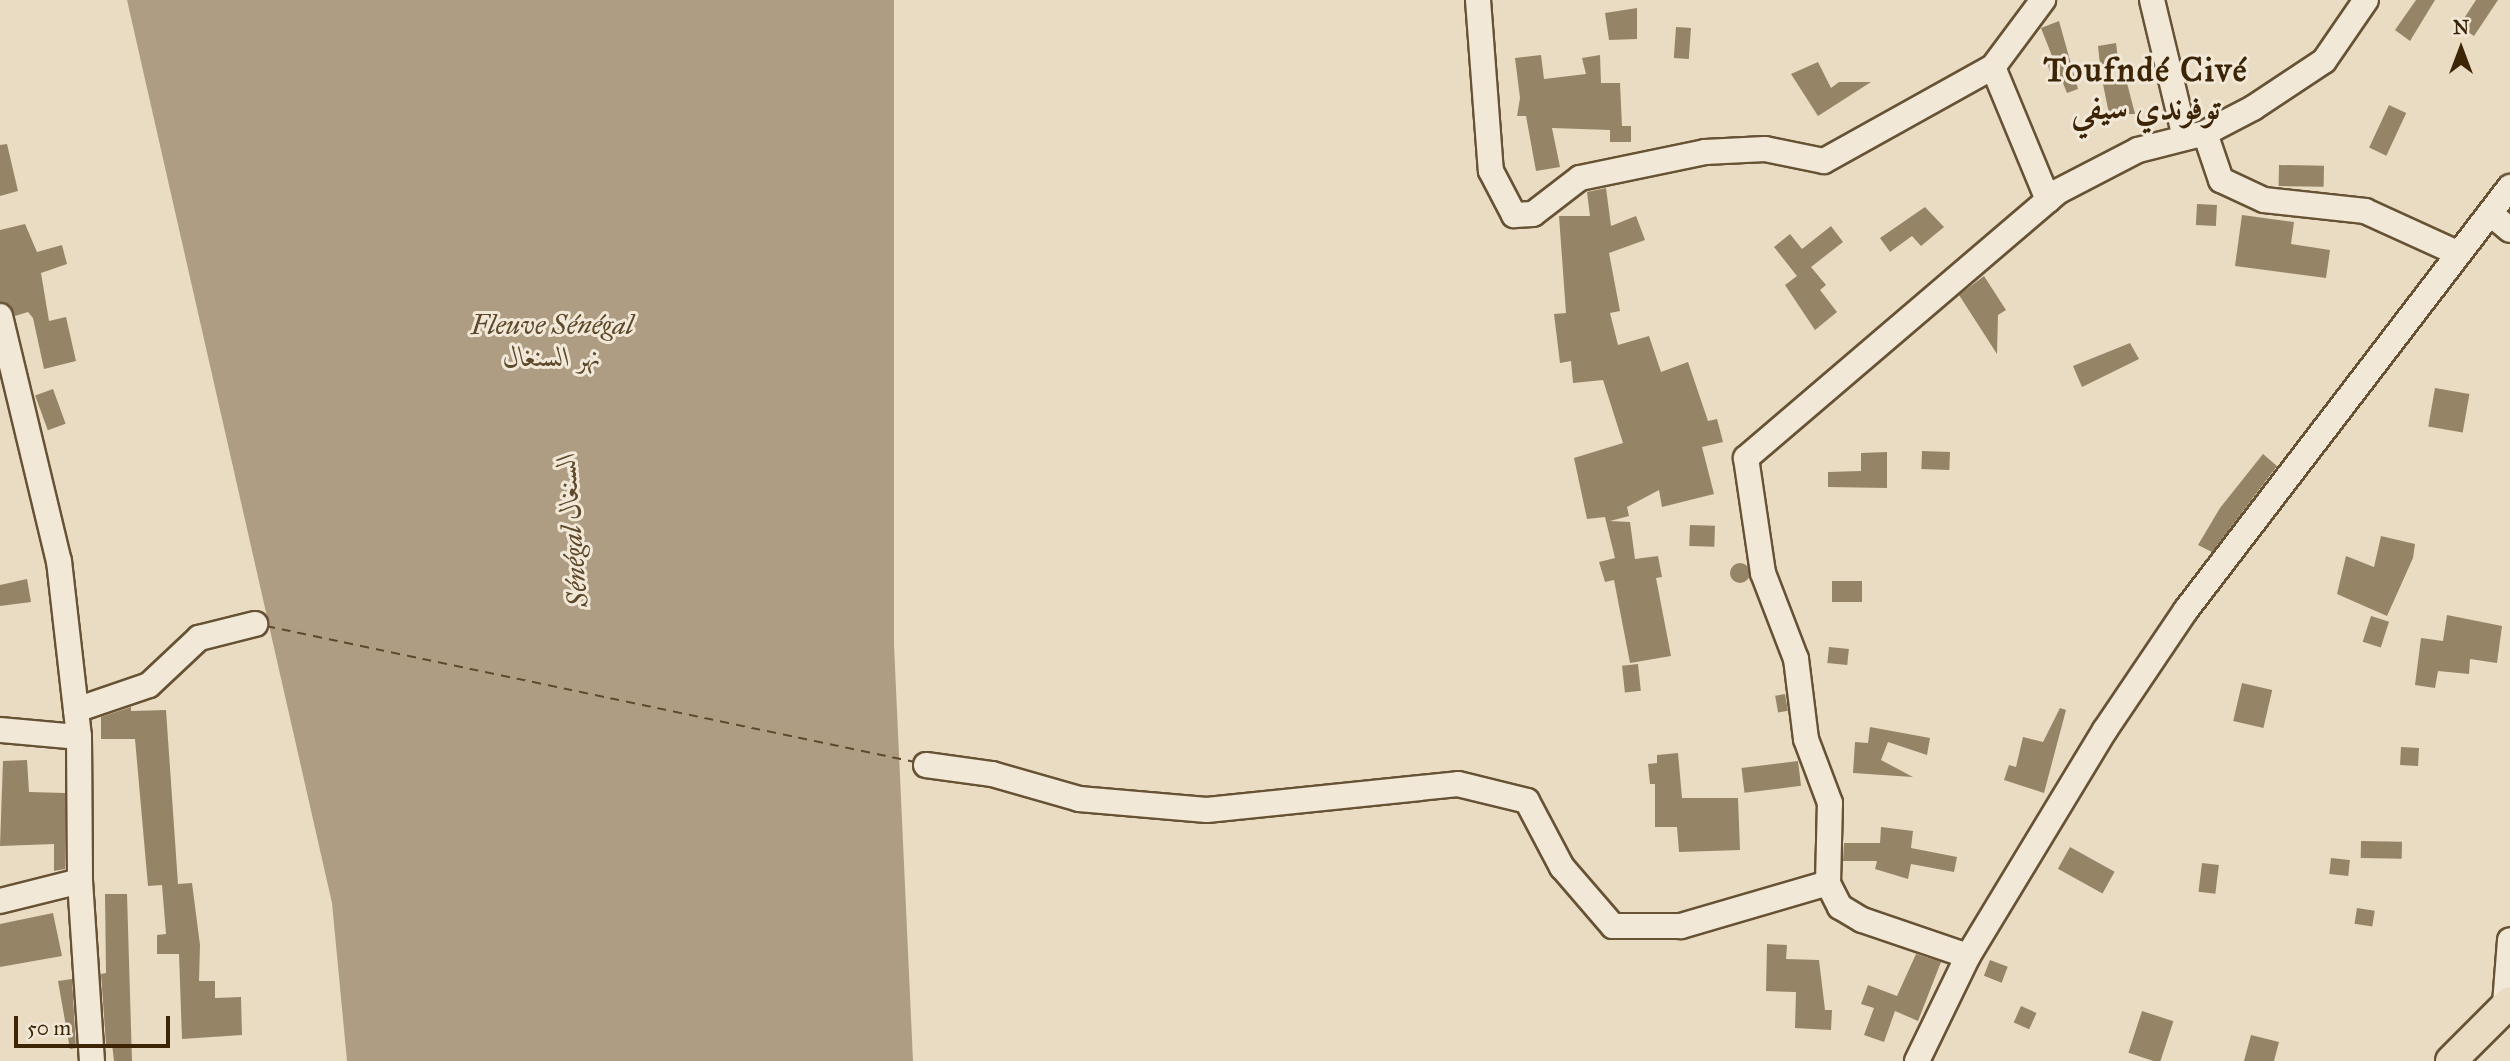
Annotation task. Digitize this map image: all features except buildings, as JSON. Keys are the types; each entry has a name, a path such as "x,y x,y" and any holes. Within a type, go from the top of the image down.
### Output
{"main road":[{"path":"2451,1061 2508,1003"}],"street":[{"path":"1478,0 1491,171 1514,215 1534,214 1580,178 1705,152 1765,149 1824,161 1993,67 2043,0"},
{"path":"2152,0 2195,135 2221,180 2264,200 2365,211 2457,253"},
{"path":"1968,956 1862,920 1840,907 1828,883 1830,803 1806,739 1796,659 1763,573 1746,458 2048,200 2138,150 2195,135 2323,61 2366,0"},
{"path":"1993,67 2048,200"},
{"path":"1917,1061 1968,956 2105,730 2186,610 2510,187"},
{"path":"2491,214 2510,230"},
{"path":"0,316 59,561 79,737 80,881 92,1061"},
{"path":"76,710 149,685 199,638 255,624"},
{"path":"0,730 79,737"},
{"path":"926,765 992,774 1079,799 1207,810 1458,784 1527,801 1562,867 1613,926 1681,926 1828,883"},
{"path":"0,901 80,881"},
{"path":"2508,1003 2510,940"}],"water":[{"name":"Fleuve Sénégal نهر السنغال","path":"127,0 894,0 894,645 913,1061 347,1061 332,903"}],"ferry route":[{"path":"266,626 915,762"}],"district":[{"name":"Toufndé Civé توفوندي سيفي","path":"2146,90"}],"water label":[{"name":"Sénégal السنغال","path":"572,530"}]}
